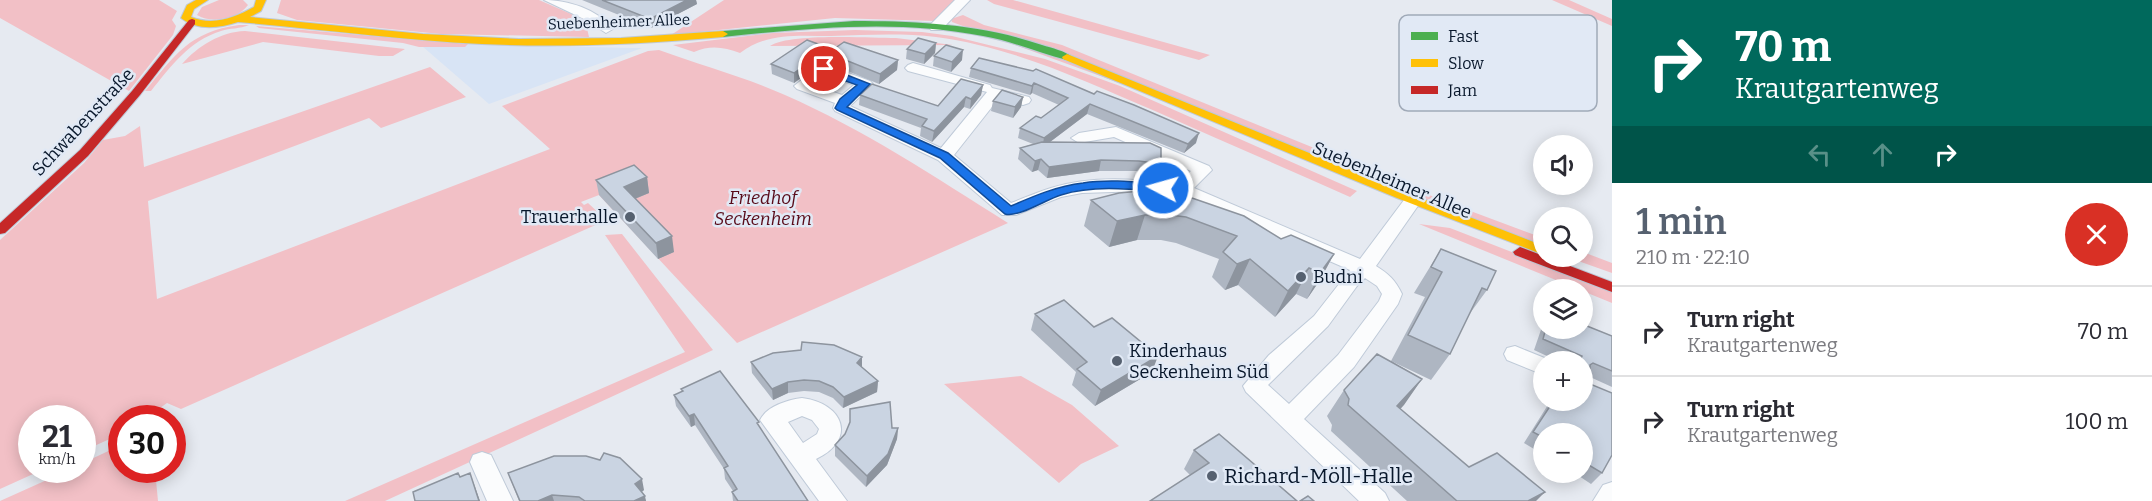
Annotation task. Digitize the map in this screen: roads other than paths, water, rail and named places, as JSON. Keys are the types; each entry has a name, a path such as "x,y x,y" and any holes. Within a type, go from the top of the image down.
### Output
{"main road":[{"path":"175,0 197,3"},
{"path":"197,3 186,13 186,18 192,22 212,24 237,19 259,4"},
{"name":"Suebenheimer Allee","path":"259,4 302,25"},
{"name":"Suebenheimer Allee","path":"237,19 438,37 603,43 684,38 833,23 936,27 1025,49 1103,72 1161,97 1234,133 1612,286"},
{"name":"Schwabenstraße","path":"0,230 84,153 163,61 192,22"},
{"name":"Schwabenstraße","path":"163,61 212,24"},
{"name":"Suebenheimer Allee","path":"1410,204 1533,247"},
{"path":"1588,267 1612,276"}],"street":[{"path":"553,0 591,17 606,29"},
{"path":"936,27 963,0"},
{"path":"913,68 1023,100"},
{"path":"944,156 995,92"},
{"path":"844,101 841,108 944,156 1009,211 1056,192 1082,186 1143,185 1182,190 1364,268 1385,281 1392,294 1388,304 1346,361 1290,419"},
{"path":"1079,138 1116,132 1203,170 1182,190"},
{"path":"1376,501 1254,386 1321,321 1350,281 1364,268 1410,204"},
{"path":"1515,354 1533,362"},
{"path":"801,455 834,501"},
{"path":"482,462 500,501"},
{"path":"1606,501 1612,493"}],"place":[{"name":"Trauerhalle","path":"630,217"},
{"name":"Budni","path":"1301,277"},
{"name":"Kinderhaus Seckenheim Süd","path":"1117,361"},
{"name":"Richard-Möll-Halle","path":"1212,476"}],"park label":[{"name":"Friedhof Seckenheim","path":"763,208"}]}
